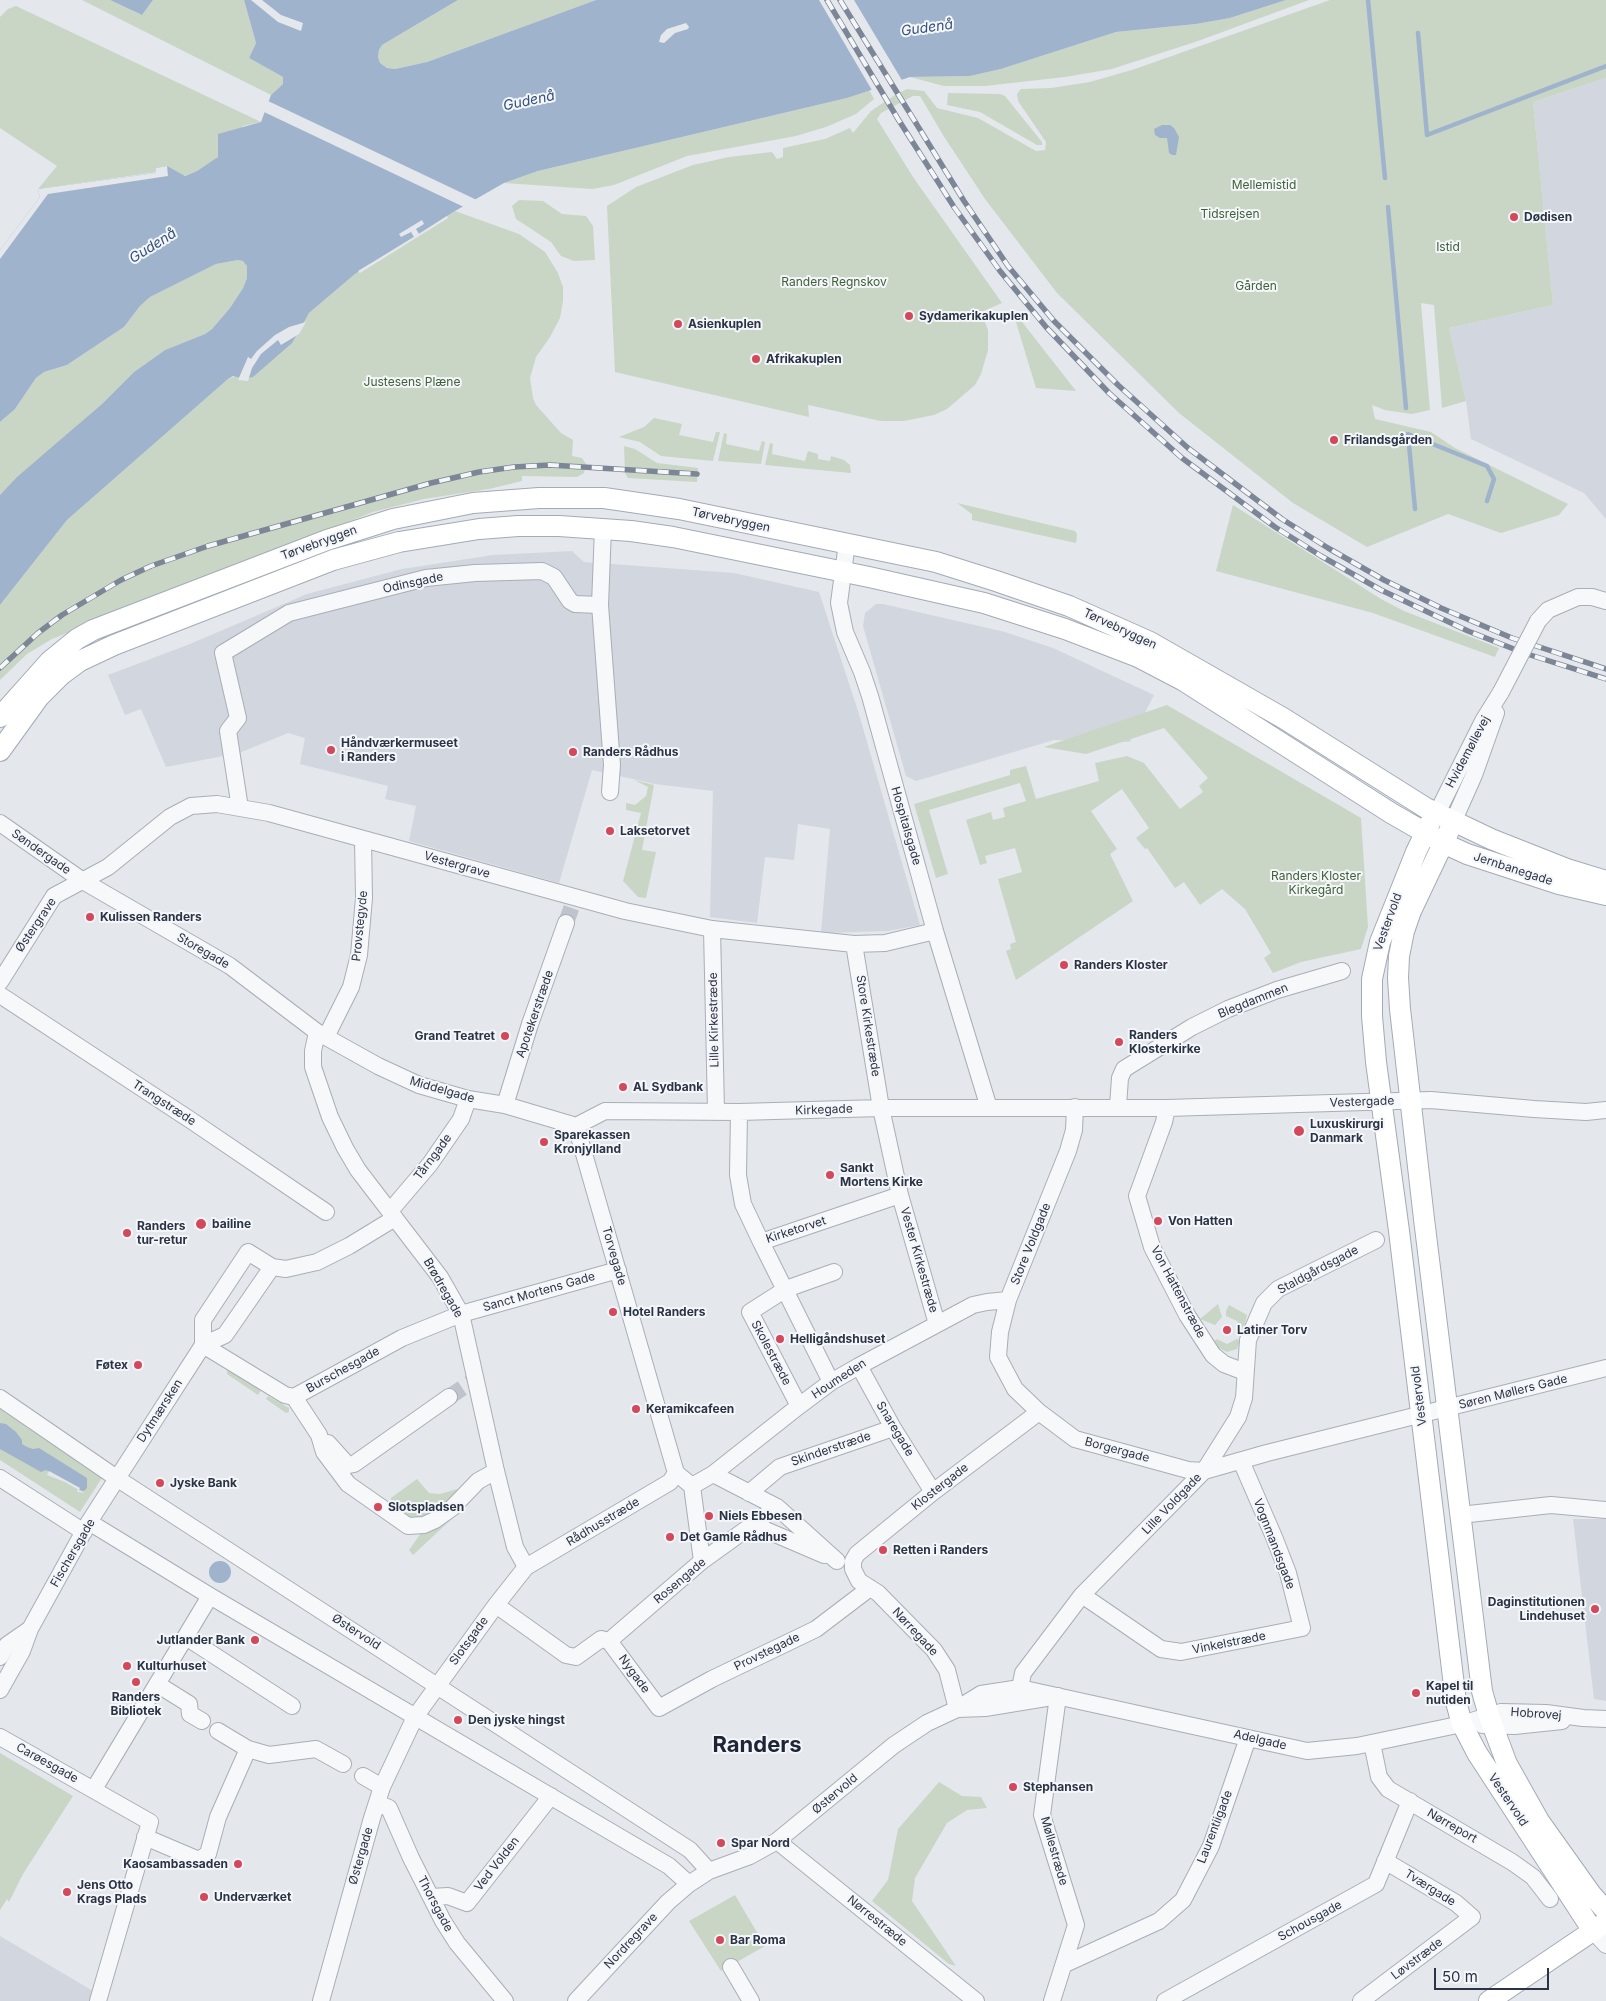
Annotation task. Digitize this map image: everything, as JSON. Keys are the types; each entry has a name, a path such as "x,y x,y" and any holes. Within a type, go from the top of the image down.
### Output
{"main road":[{"name":"Tørvebryggen","path":"0,717 50,660 77,639 93,630 358,529 436,509 473,504 530,498 604,498 679,509 936,562 996,580 1069,606 1150,642 1283,718 1408,798 1445,816"},
{"name":"Tørvebryggen","path":"0,751 39,697 61,675 80,661 114,645 303,571 333,560 399,542 458,532 518,526 603,528 673,537 843,572 984,603 1065,629 1138,657 1192,686 1424,833"},
{"name":"Vestervold","path":"1445,816 1424,833 1382,935 1372,979 1372,1016 1381,1102 1454,1686 1462,1724 1485,1767 1602,1932"},
{"name":"Vestervold","path":"1445,816 1443,843 1411,911 1404,931 1399,956 1400,1009 1446,1408 1482,1691 1490,1721 1507,1764 1539,1821 1606,1911"},
{"name":"Jernbanegade","path":"1445,816 1491,839 1567,869 1606,881"},
{"name":"Jernbanegade","path":"1424,833 1467,854 1559,884 1606,894"},
{"path":"1488,2001 1602,1932"}],"street":[{"path":"603,528 600,605 612,765 610,792"},
{"name":"Hospitalsgade","path":"847,544 839,603 845,632 870,696 935,931 989,1108"},
{"name":"Odinsgade","path":"240,808 228,731 238,718 223,653 289,613 435,577 475,573 542,571 554,577 575,604 600,605"},
{"name":"Hvidemøllevej","path":"1445,816 1464,802 1493,724 1501,692 1538,621 1548,610 1578,597 1606,600"},
{"name":"Vestergrave","path":"83,881 108,866 170,817 191,806 217,804 269,813 573,902 712,929 854,944 885,944 935,931"},
{"name":"Søndergade","path":"0,823 83,881"},
{"name":"Provstegyde","path":"321,1035 351,987 359,955 364,898 363,839"},
{"name":"Østergrave","path":"0,982 54,896 83,881"},
{"name":"Storegade","path":"83,881 230,966 321,1035"},
{"name":"Apotekerstræde","path":"505,1105 530,1024 566,923"},
{"name":"Lille Kirkestræde","path":"712,929 716,1111"},
{"name":"Store Kirkestræde","path":"854,944 881,1108"},
{"name":"Blegdammen","path":"1118,1106 1120,1078 1124,1069 1192,1027 1277,990 1342,972"},
{"name":"Trangstræde","path":"0,996 192,1121 326,1212"},
{"name":"Middelgade","path":"321,1035 378,1066 419,1085 468,1098 505,1105 576,1126"},
{"name":"Brødregade","path":"321,1035 313,1051 313,1067 330,1117 358,1170 440,1277 461,1314 472,1380 515,1547 526,1567"},
{"name":"Tårngade","path":"392,1214 456,1127 461,1119 468,1098"},
{"name":"Vestergade","path":"1118,1106 1167,1108 1431,1100 1577,1112 1606,1110"},
{"path":"1075,1107 1118,1106"},
{"name":"Kirkegade","path":"576,1126 604,1111 739,1112 881,1108 1075,1107"},
{"name":"Store Voldgade","path":"1039,1412 1015,1388 998,1357 1000,1332 1008,1300 1068,1151 1074,1130 1075,1107"},
{"name":"Vester Kirkestræde","path":"881,1108 900,1195 937,1324"},
{"name":"Von Hattenstræde","path":"1167,1108 1164,1122 1137,1196 1152,1247 1187,1315 1213,1355 1224,1364 1245,1372"},
{"name":"Kirketorvet","path":"739,1112 738,1175 743,1204 761,1242 900,1195"},
{"name":"Torvegade","path":"576,1126 676,1473"},
{"path":"272,1267 225,1335 203,1345 203,1320 248,1252 272,1267 286,1269 317,1262 349,1246 392,1214"},
{"name":"Staldgårdsgade","path":"1204,1470 1238,1417 1244,1398 1248,1340 1264,1303 1278,1289 1376,1240"},
{"path":"761,1242 831,1382"},
{"name":"Sanct Mortens Gade","path":"461,1314 618,1270"},
{"path":"786,1289 834,1272"},
{"name":"Skolestræde","path":"786,1289 750,1312 799,1406"},
{"name":"Houmeden","path":"692,1486 713,1474 831,1382 973,1306 987,1302 1008,1300"},
{"name":"Burschesgade","path":"203,1345 284,1395 294,1397 402,1338 461,1314"},
{"name":"Dytmærsken","path":"118,1478 203,1345"},
{"name":"Snaregade","path":"859,1366 893,1428 933,1492"},
{"name":"Søren Møllers Gade","path":"1421,1415 1606,1368"},
{"path":"319,1435 333,1446 349,1465 354,1464 448,1396"},
{"path":"294,1397 319,1435 324,1452 348,1484 408,1526 424,1525 435,1520 452,1508 478,1481 496,1471"},
{"name":"Østervold","path":"0,1398 118,1478 690,1850 709,1871"},
{"name":"Borgergade","path":"1039,1412 1075,1439 1188,1470 1204,1470"},
{"name":"Klostergade","path":"853,1569 853,1561 857,1554 933,1492 1039,1412"},
{"name":"Lille Voldgade","path":"1020,1694 1023,1673 1082,1595 1204,1470 1421,1415"},
{"name":"Skinderstræde","path":"749,1493 780,1466 893,1428"},
{"name":"Vognmandsgade","path":"1241,1461 1288,1574 1302,1628"},
{"path":"676,1473 692,1486 702,1561"},
{"name":"Rådhusstræde","path":"526,1567 670,1482 676,1473"},
{"path":"713,1474 777,1508 837,1561"},
{"path":"0,1478 210,1596 551,1796 669,1866 689,1884"},
{"name":"Fischersgade","path":"0,1690 22,1652 30,1629 87,1527 118,1478"},
{"path":"1460,1515 1551,1505 1606,1510"},
{"name":"Rosengade","path":"610,1641 702,1561 777,1508"},
{"path":"749,1529 768,1531 853,1569"},
{"name":"Slotsgade","path":"415,1717 496,1605 526,1567"},
{"name":"Nørregade","path":"853,1569 860,1581 878,1592 934,1650 946,1670 957,1710"},
{"name":"Provstegade","path":"659,1708 706,1682 816,1628 870,1588"},
{"name":"Vinkelstræde","path":"1082,1595 1161,1649 1174,1652 1302,1628"},
{"path":"88,1786 157,1684 210,1596"},
{"path":"496,1605 566,1655 576,1657 600,1640 610,1641"},
{"name":"Fischersgade","path":"0,1657 7,1645 30,1629"},
{"path":"186,1637 292,1706"},
{"name":"Nygade","path":"610,1641 659,1708"},
{"path":"157,1684 189,1704 190,1714 202,1721"},
{"name":"Østervold","path":"689,1884 709,1871 750,1856 777,1841 894,1745 928,1723 957,1710 981,1694 1020,1694"},
{"name":"Adelgade","path":"1020,1694 1058,1696 1307,1751 1340,1749 1462,1724"},
{"name":"Møllestræde","path":"1052,2001 1076,1925 1042,1815 1058,1696"},
{"name":"Østergade","path":"321,2001 367,1833 380,1795 415,1717"},
{"name":"Hobrovej","path":"1462,1724 1490,1721 1545,1724 1583,1718 1606,1719"},
{"path":"218,1731 248,1749 269,1755 316,1749 343,1764"},
{"name":"Carøesgade","path":"0,1737 150,1822 145,1837"},
{"name":"Laurentiigade","path":"1065,1964 1159,1921 1173,1911 1183,1900 1211,1846 1248,1738"},
{"name":"Nørreport","path":"1372,1743 1379,1777 1388,1789 1512,1862 1532,1877 1550,1899"},
{"path":"98,2001 145,1837 199,1860 208,1854 218,1816 248,1749"},
{"name":"Thorsgade","path":"362,1776 380,1795 389,1808 411,1858 443,1921 457,1943 505,2001"},
{"name":"Ved Volden","path":"431,1897 448,1896 467,1903 551,1796"},
{"name":"Schousgade","path":"1165,2001 1376,1884 1410,1801"},
{"name":"Nørrestræde","path":"777,1841 976,2001"},
{"name":"Tværgade","path":"1385,1861 1456,1903 1472,1917"},
{"name":"Nordregrave","path":"576,2001 668,1902 689,1884"},
{"name":"Løvstræde","path":"1362,2001 1472,1917"},
{"path":"731,1967 751,2001"}],"shaded area":[{"path":"1606,78 1606,519 1584,493 1471,439 1466,401 1449,328 1553,305 1533,102"},
{"path":"572,551 584,562 734,573 819,592 858,711 920,925 888,931 821,933 830,829 798,824 794,860 765,857 757,923 710,917 713,791 655,784 592,770 559,883 409,841 416,806 385,799 388,786 300,764 305,738 288,733 239,753 166,767 141,709 125,715 108,675 190,644 307,594 402,569 493,555"},
{"path":"876,604 1005,632 1053,648 1154,695 1130,742 1054,740 916,781 906,776 863,626 865,613"},
{"name":"Daginstitutionen Lindehuset","path":"1573,1519 1606,1519 1606,1701 1594,1699"},
{"path":"0,1936 93,1991 90,2001 0,2001"}],"green space":[{"path":"82,0 110,0 142,15 153,0 244,0 256,43 249,58 283,77 283,84 271,95"},
{"path":"458,0 596,0 427,62 395,69 387,68 380,63 378,57 382,45"},
{"path":"1286,0 1309,0 1198,41 1112,69 1065,77 985,86 944,86 910,77 970,76 1001,69 1116,32 1196,24 1230,18"},
{"path":"1330,0 1606,0 1606,78 1533,102 1553,305 1449,328 1466,401 1442,408 1434,305 1421,303 1430,410 1412,414 1385,410 1372,405 1375,419 1431,432 1455,448 1568,504 1559,515 1501,533 1448,514 1367,547 1293,503 1179,413 1057,293 985,199 920,96 913,96 881,113 877,119 913,177 1002,303 981,312 988,330 988,350 981,374 975,385 947,409 934,415 904,421 881,421 808,405 809,417 615,372 607,206 636,187 693,165 729,157 772,152 777,159 783,157 783,148 825,139 850,128 853,133 871,111 907,89 924,91 937,108 978,118 1036,151 1045,150 1046,142 1018,101 1017,94 1021,89 1051,88 1090,82 1135,69"},
{"path":"16,6 261,122 243,126 219,157 197,171 184,176 167,167 157,172 38,189 57,166 0,128 0,17 8,9"},
{"path":"869,90 874,99 856,114 826,127 796,136 687,156 614,185 592,189 504,183 538,171 847,98"},
{"path":"948,93 1000,94 1005,96 1042,142 1042,145 1037,145 980,112 947,105"},
{"path":"519,200 543,201 562,214 586,216 593,226 595,260 574,261 561,256 551,242 516,219 512,206"},
{"name":"Justesens Plæne","path":"455,211 519,234 545,252 558,273 563,287 560,318 536,357 530,378 536,405 561,433 573,440 572,456 582,458 586,464 584,473 577,477 522,476 522,481 489,489 424,499 373,512 52,639 27,654 0,680 0,605 67,520 228,379 236,376 301,325 309,313 355,274"},
{"path":"238,260 244,261 247,266 247,278 230,308 212,329 205,334 165,350 134,372 102,404 0,495 0,422 15,409 36,378 44,372 67,365 124,327 140,306 150,297 216,264"},
{"path":"1012,309 1076,391 1036,388"},
{"path":"654,418 682,424 679,435 713,442 716,432 720,432 713,461 661,456 640,442 619,437 644,427"},
{"path":"724,433 727,434 726,444 759,451 762,441 765,442 761,464 718,461"},
{"path":"770,443 773,444 772,454 805,461 808,451 818,454 818,459 830,461 831,456 844,460 850,465 851,473 765,465"},
{"path":"624,446 635,449 657,463 698,468 697,482 628,478 625,473"},
{"path":"957,503 1075,531 1077,534 1076,543 972,520 972,514"},
{"path":"1233,505 1381,599 1404,611 1499,648 1495,657 1373,613 1216,571"},
{"name":"Randers Kloster Kirkegård","path":"1167,705 1361,818 1368,927 1361,949 1301,962 1273,973 1264,958 1271,953 1245,909 1222,889 1200,905 1184,882 1175,888 1147,848 1145,849 1136,838 1149,828 1122,789 1091,811 1117,849 1110,854 1133,901 1016,980 1006,951 1011,949 1010,944 1016,942 998,879 1022,872 1015,848 985,856 987,863 980,865 966,820 991,812 993,820 1005,817 1003,808 1026,801 1020,783 929,810 948,874 936,878 914,804 1010,775 1010,770 1026,766 1036,799 1099,781 1095,763 1127,756 1144,763 1180,809 1203,792 1199,786 1208,778 1164,728 1086,754 1044,747"},
{"path":"634,780 654,785 642,850 656,852 646,898 638,897 623,881 641,813 626,810 626,803 635,805 646,796 648,787"},
{"path":"1218,1304 1222,1317 1215,1325 1200,1319"},
{"path":"1229,1305 1247,1315 1242,1336 1240,1335 1240,1326 1237,1321 1226,1316"},
{"path":"1217,1339 1227,1344 1237,1339 1240,1341 1237,1349 1227,1352 1219,1348 1214,1341"},
{"path":"227,1370 261,1390 258,1395 227,1374"},
{"path":"268,1396 289,1408 289,1412 286,1413 266,1399"},
{"path":"0,1406 105,1473 80,1512 0,1460"},
{"path":"417,1479 429,1493 440,1494 457,1489 461,1494 431,1517 415,1521 390,1504 391,1498"},
{"path":"457,1514 413,1555 409,1550 421,1533"},
{"path":"0,1753 73,1796 23,1874 9,1902 7,1899 0,1910"},
{"path":"939,1782 962,1796 981,1797 987,1808 967,1810 947,1823 915,1878 912,1901 956,1966 949,1964 872,1901 888,1880 898,1829"},
{"path":"735,1895 765,1946 721,1971 689,1921"}],"water":[{"path":"110,0 153,0 142,15"},
{"name":"Gudenå","path":"244,0 458,0 382,45 378,57 380,63 387,68 395,69 427,62 596,0 1286,0 1230,18 1196,24 1116,32 1001,69 970,76 910,77 847,98 538,171 504,183 455,211 355,274 309,313 292,343 253,377 244,379 233,376 228,379 67,520 0,605 0,495 17,477 102,404 134,372 165,350 205,334 212,329 230,308 243,288 247,278 247,266 243,261 238,260 216,264 150,297 140,306 124,327 67,365 44,372 36,378 15,409 0,422 0,250 40,197 38,189 156,173 156,168 167,166 185,176 197,171 218,157 218,134 261,122 271,95 283,84 283,77 249,58 256,43","holes":["686,23 689,27 675,33 664,43 659,42 661,35 667,29"]},
{"path":"1162,125 1170,125 1179,137 1176,155 1169,153 1167,138 1160,138 1155,135 1154,129"},
{"path":"0,1423 6,1424 16,1432 22,1440 22,1444 33,1449 39,1448 87,1478 87,1488 84,1491 79,1490 50,1472 46,1470 41,1472 0,1449"},
{"path":"220,1561 228,1564 231,1572 228,1580 220,1583 212,1580 209,1572 212,1564"}],"pier":[{"path":"251,0 262,0 281,15 303,23 301,31 278,22"},
{"path":"819,0 854,0 903,82 873,92"},
{"path":"266,100 479,201 466,208 262,111"},
{"path":"167,166 168,176 48,194 0,259 0,250 40,197 38,189 156,173 156,168"},
{"path":"447,216 448,218 360,273 358,271 414,237 411,232 401,237 399,234 422,220 424,224 416,229 419,234"},
{"path":"306,322 299,334 281,345 278,340 261,354 252,368 248,381 238,380 248,357 251,359 275,335 289,327"},
{"path":"49,1471 80,1488 79,1490 85,1493 78,1492 77,1489 65,1482 47,1475"}],"waterway":[{"path":"1368,0 1385,178"},
{"path":"1418,33 1427,135 1606,66"},
{"path":"1388,207 1406,408"},
{"path":"1415,509 1408,434 1487,466 1494,479 1487,501"}],"tunnel":[{"path":"566,923 572,906"},
{"path":"449,1397 470,1383"}],"railway":[{"path":"827,0 898,119 954,207 1000,271 1046,327 1109,393 1182,458 1275,527 1381,590 1468,631 1524,653 1606,679"},
{"path":"840,0 964,201 1008,266 1054,321 1118,385 1188,448 1282,519 1384,580 1441,608 1512,638 1606,669"},
{"path":"0,668 38,633 62,615 121,580 151,566 208,546 431,483 479,472 514,467 550,465 697,474"}],"place":[{"name":"Dødisen","path":"1514,217"},
{"name":"Sydamerikakuplen","path":"909,316"},
{"name":"Asienkuplen","path":"678,324"},
{"name":"Afrikakuplen","path":"756,359"},
{"name":"Frilandsgården","path":"1334,440"},
{"name":"Håndværkermuseet i Randers","path":"331,750"},
{"name":"Randers Rådhus","path":"573,752"},
{"name":"Laksetorvet","path":"610,831"},
{"name":"Kulissen Randers","path":"90,917"},
{"name":"Randers Kloster","path":"1064,965"},
{"name":"Grand Teatret","path":"505,1036"},
{"name":"Randers Klosterkirke","path":"1119,1042"},
{"name":"AL Sydbank","path":"623,1087"},
{"name":"Luxuskirurgi Danmark","path":"1299,1131"},
{"name":"Sparekassen Kronjylland","path":"544,1142"},
{"name":"Sankt Mortens Kirke","path":"830,1175"},
{"name":"Von Hatten","path":"1158,1221"},
{"name":"bailine","path":"201,1224"},
{"name":"Randers tur-retur","path":"127,1233"},
{"name":"Hotel Randers","path":"613,1312"},
{"name":"Latiner Torv","path":"1227,1330"},
{"name":"Helligåndshuset","path":"780,1339"},
{"name":"Føtex","path":"138,1365"},
{"name":"Keramikcafeen","path":"636,1409"},
{"name":"Jyske Bank","path":"160,1483"},
{"name":"Slotspladsen","path":"378,1507"},
{"name":"Niels Ebbesen","path":"709,1516"},
{"name":"Det Gamle Rådhus","path":"670,1537"},
{"name":"Retten i Randers","path":"883,1550"},
{"name":"Daginstitutionen Lindehuset","path":"1595,1609"},
{"name":"Jutlander Bank","path":"255,1640"},
{"name":"Kulturhuset","path":"127,1666"},
{"name":"Randers Bibliotek","path":"136,1682"},
{"name":"Kapel til nutiden","path":"1416,1693"},
{"name":"Den jyske hingst","path":"458,1720"},
{"name":"Stephansen","path":"1013,1787"},
{"name":"Spar Nord","path":"721,1843"},
{"name":"Kaosambassaden","path":"238,1864"},
{"name":"Jens Otto Krags Plads","path":"67,1892"},
{"name":"Underværket","path":"204,1897"},
{"name":"Bar Roma","path":"720,1940"}],"district":[{"name":"Randers","path":"757,1745"}],"park label":[{"name":"Mellemistid","path":"1264,185"},
{"name":"Tidsrejsen","path":"1230,214"},
{"name":"Istid","path":"1448,247"},
{"name":"Randers Regnskov","path":"834,282"},
{"name":"Gården","path":"1256,286"}]}
